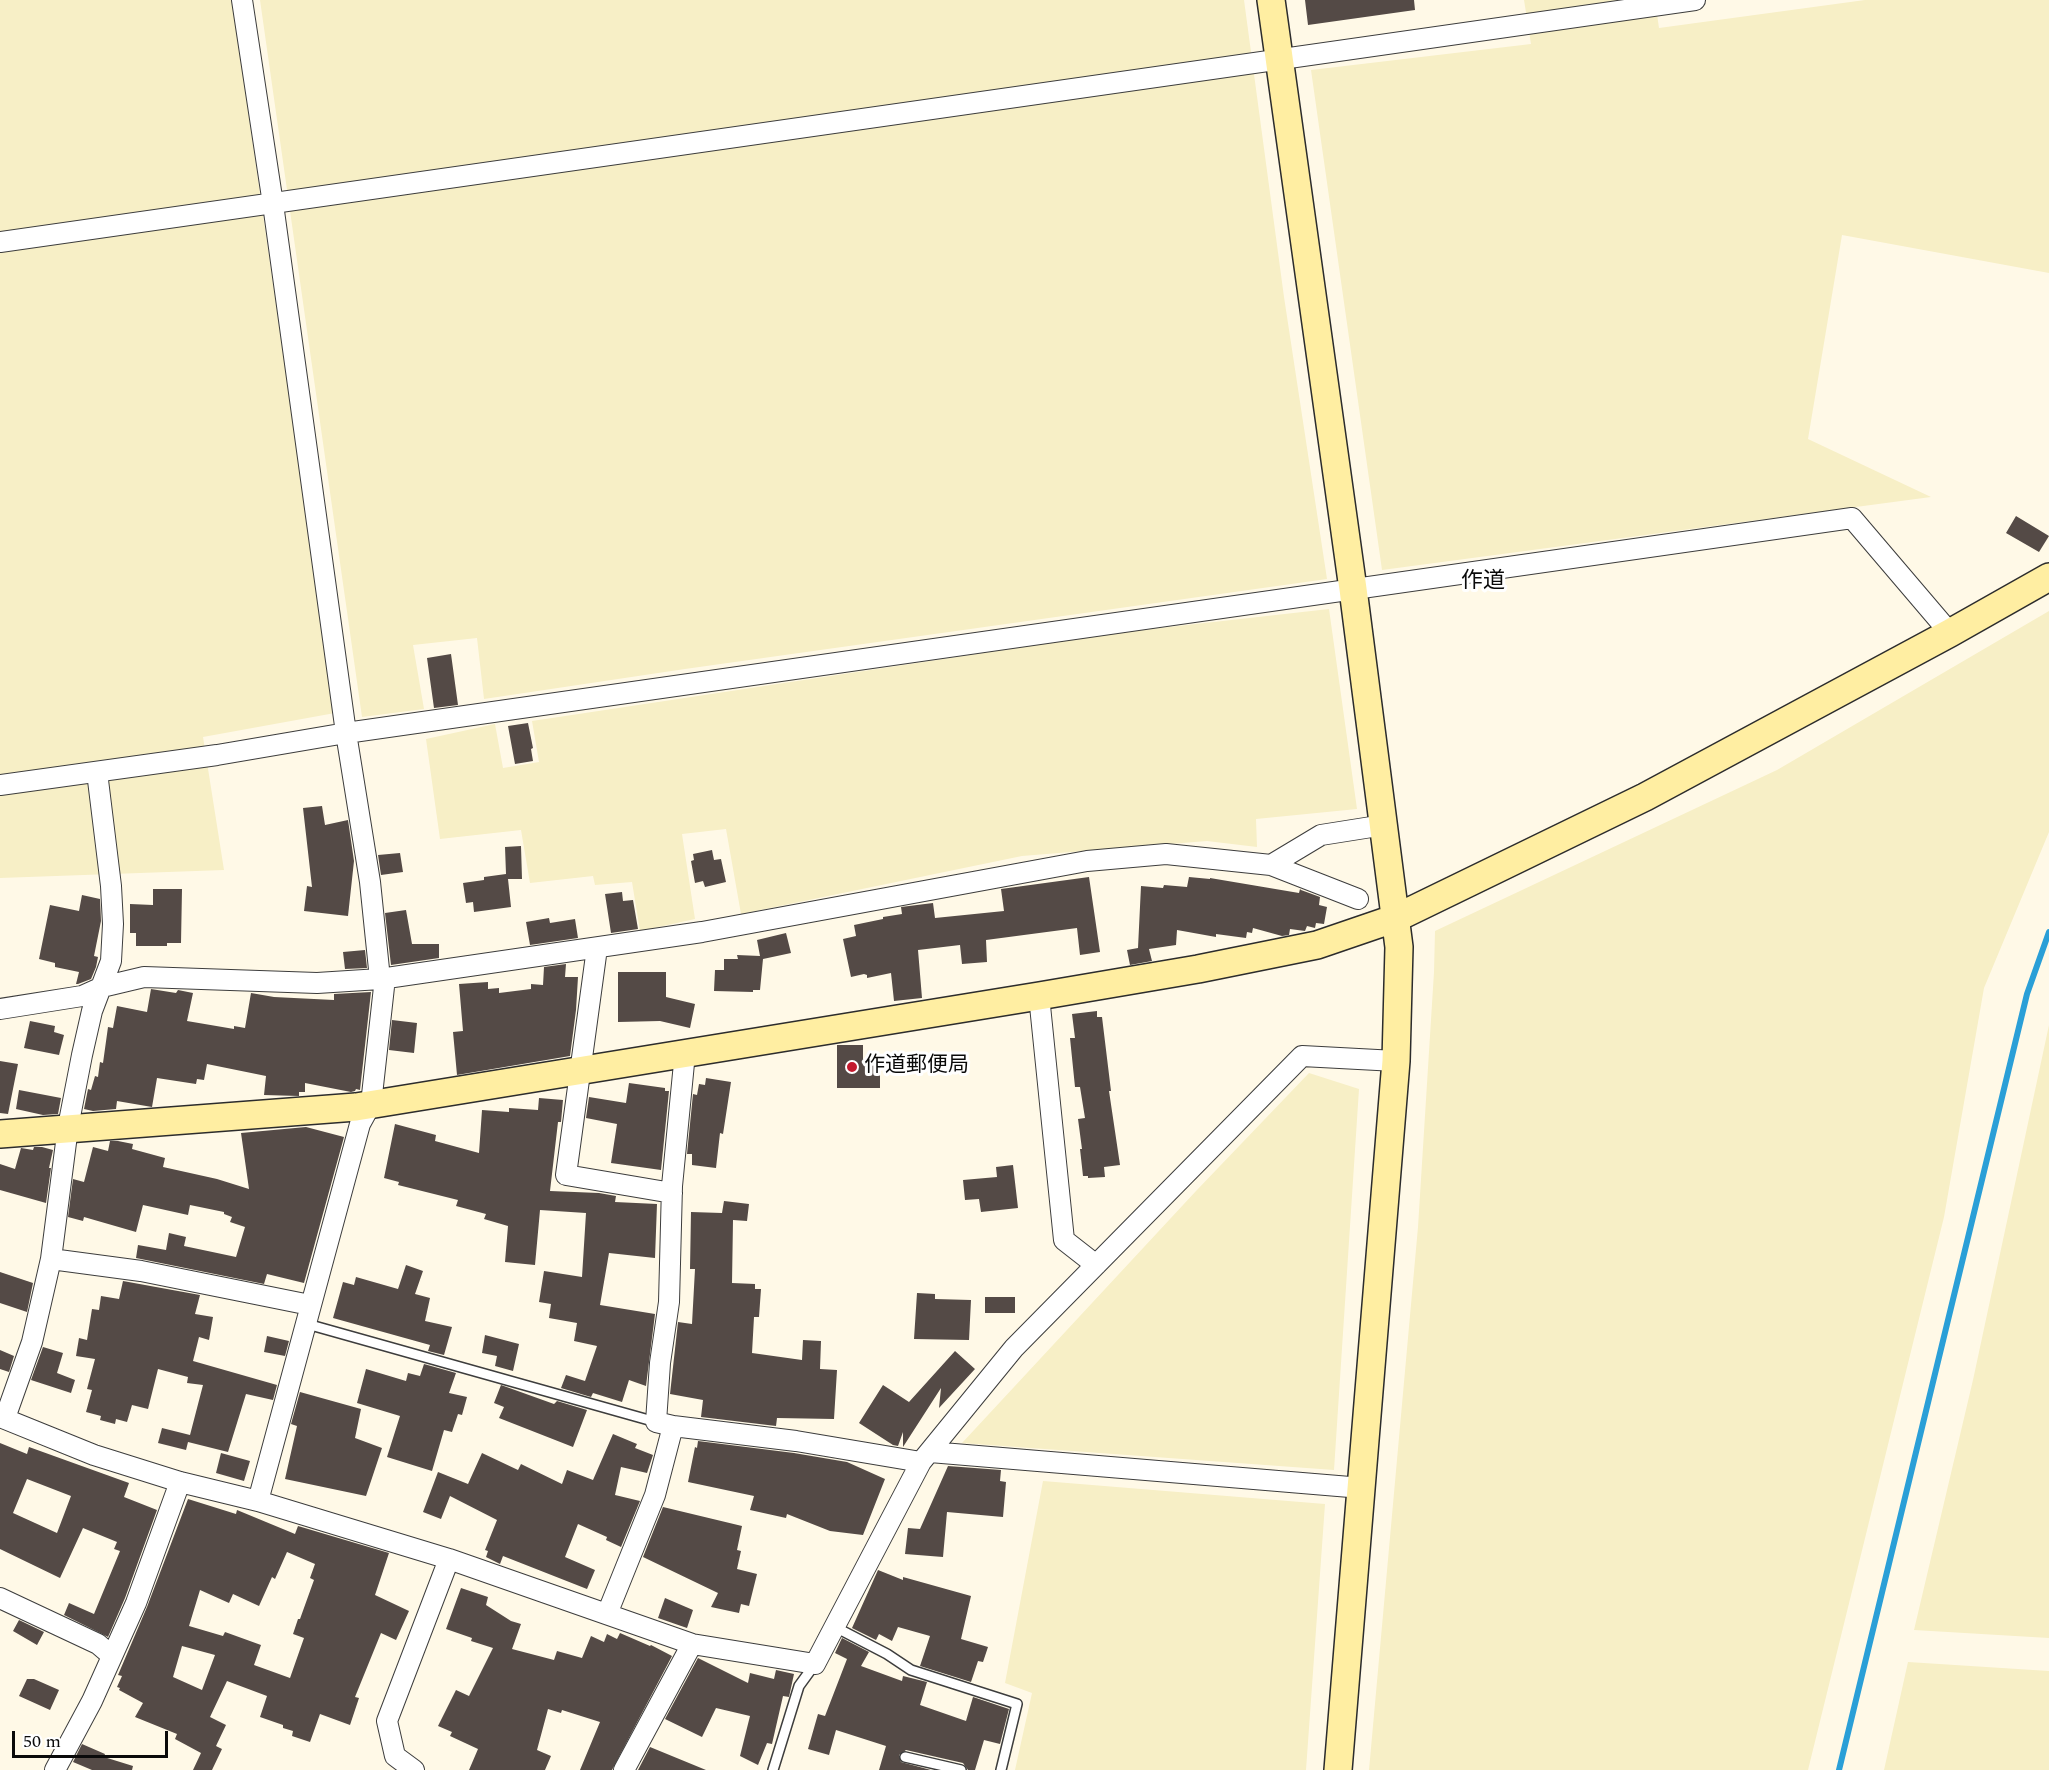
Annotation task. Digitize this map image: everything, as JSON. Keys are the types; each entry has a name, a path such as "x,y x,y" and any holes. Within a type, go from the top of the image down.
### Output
{"street":[{"path":"242,0 273,204 346,733 370,882 380,979 384,987 371,1104 360,1124 258,1501"},
{"path":"1271,0 1353,589 1399,946 1396,1061 1338,1770"},
{"path":"0,242 1695,0"},
{"path":"0,785 217,755 346,733 1852,518 1950,633"},
{"path":"0,1134 371,1104 1039,996 1198,969 1317,945 1396,918 1645,797 1950,633 2049,577"},
{"path":"97,772 111,886 113,924 111,961 92,1011 68,1127 51,1259 32,1342 2,1417 94,1455 180,1482 258,1501 449,1559 692,1644 815,1664 926,1457 1014,1348 1302,1056 1396,1061"},
{"path":"1271,865 1321,836 1384,825"},
{"path":"0,1009 82,996 102,987 144,977 317,983 380,979 702,932 1087,861 1166,855 1271,865 1358,899"},
{"path":"597,948 566,1175 672,1193"},
{"path":"1039,996 1064,1240 1096,1265"},
{"path":"607,1614 655,1495 665,1424 660,1363 669,1302 672,1193 685,1053"},
{"path":"51,1259 141,1271 308,1314"},
{"path":"665,1424 926,1457 1362,1488"},
{"path":"56,1770 92,1701 136,1603 180,1482"},
{"path":"414,1770 395,1756 387,1721 449,1559"},
{"path":"0,1599 98,1644 112,1656"},
{"path":"624,1770 692,1644"}],"lane":[{"path":"308,1314 665,1424"},
{"path":"835,1627 887,1654 911,1670 1017,1704 1001,1770"},
{"path":"773,1770 799,1686 815,1664"},
{"path":"905,1756 961,1770"}],"shaded area":[{"path":"0,0 232,0 335,713 203,737 224,870 0,878"},
{"path":"260,0 1244,0 1284,297 1327,579 484,699 477,638 413,645 424,709 362,717"},
{"path":"1524,0 1655,0 1659,28 1865,0 2049,0 2049,273 1842,235 1808,439 1931,497 1382,570 1311,70 1531,44"},
{"path":"1329,609 1357,809 1256,819 1257,847 1207,841 1022,856 741,914 726,829 682,834 695,919 640,931 632,882 595,885 593,876 530,883 521,830 440,839 426,739 495,724 503,768 539,762 532,721 1116,633"},
{"path":"2049,611 2049,832 1984,988 1944,1217 1808,1770 1369,1770 1418,1227 1435,931 1777,770"},
{"path":"2049,1025 2049,1638 1914,1630 1973,1380"},
{"path":"1309,1073 1359,1089 1334,1470 962,1443 1196,1191"},
{"path":"1043,1481 1325,1504 1306,1770 1015,1770 1032,1693 1005,1683"},
{"path":"1908,1662 2049,1671 2049,1770 1884,1770"}],"building":[{"path":"1305,0 1414,0 1415,10 1308,25"},
{"path":"2016,516 2049,536 2039,552 2006,533"},
{"path":"451,654 458,705 434,708 427,658"},
{"path":"528,723 533,761 515,764 508,726"},
{"path":"322,806 325,825 348,820 354,861 348,916 304,911 307,886 312,887 303,808"},
{"path":"521,846 522,879 508,879 511,907 474,912 473,902 466,903 463,883 506,874 505,847"},
{"path":"712,850 714,860 721,859 726,882 705,887 703,881 695,883 691,861 694,860 693,854"},
{"path":"400,853 403,872 381,875 378,855"},
{"path":"1089,877 1100,952 1080,955 1077,928 986,940 987,962 962,964 960,945 918,950 922,998 894,1001 891,973 867,978 864,974 851,977 843,939 856,936 854,925 902,914 901,907 933,903 935,918 1004,911 1001,889"},
{"path":"1189,877 1210,878 1299,893 1300,889 1320,897 1319,905 1327,907 1324,924 1316,923 1315,928 1307,926 1305,931 1290,929 1289,935 1282,936 1253,928 1252,933 1247,932 1246,938 1216,934 1216,937 1177,930 1176,945 1149,949 1152,961 1130,965 1127,950 1138,948 1141,886 1187,887"},
{"path":"153,889 182,889 181,943 167,943 167,946 136,946 136,933 130,933 130,904 153,905"},
{"path":"622,892 623,901 633,900 638,929 611,933 605,894"},
{"path":"82,895 100,899 101,921 94,956 98,957 96,967 91,979 76,984 79,972 55,967 55,963 39,959 50,905 79,911"},
{"path":"406,910 412,944 439,944 439,958 391,965 385,913"},
{"path":"549,918 550,923 575,919 578,938 530,945 526,922"},
{"path":"786,933 791,953 763,959 760,990 753,990 753,992 714,991 715,970 724,970 724,959 738,959 737,955 760,956 757,940"},
{"path":"365,950 367,968 345,969 343,952"},
{"path":"566,964 565,977 578,977 570,1056 457,1075 453,1032 463,1031 459,984 488,982 488,989 499,988 499,993 531,989 531,984 543,985 544,967"},
{"path":"618,972 666,972 666,997 695,1004 690,1028 660,1021 618,1022"},
{"path":"151,989 193,993 187,1021 234,1029 234,1026 245,1028 251,993 274,997 334,1000 334,994 371,992 360,1090 356,1089 351,1092 305,1083 305,1092 299,1092 299,1096 264,1095 266,1076 207,1064 204,1080 197,1079 196,1084 157,1078 152,1107 117,1101 116,1109 93,1111 84,1109 88,1089 91,1090 95,1076 98,1077 100,1062 103,1063 108,1027 113,1028 117,1006 147,1012"},
{"path":"1097,1011 1097,1017 1102,1017 1111,1091 1109,1091 1120,1165 1104,1167 1105,1177 1088,1178 1088,1176 1083,1176 1078,1119 1085,1118 1080,1087 1075,1087 1070,1038 1075,1038 1072,1014"},
{"path":"392,1020 417,1023 414,1053 389,1050"},
{"path":"30,1021 55,1026 54,1032 64,1035 59,1055 24,1048"},
{"path":"837,1045 863,1045 863,1059 880,1059 880,1088 837,1088"},
{"path":"0,1061 18,1064 8,1114 0,1113"},
{"path":"706,1078 731,1082 723,1134 720,1133 716,1168 692,1165 692,1154 687,1154 693,1094 697,1095 699,1084 705,1085"},
{"path":"629,1083 665,1088 665,1091 669,1091 661,1170 611,1163 617,1124 586,1118 589,1097 626,1103"},
{"path":"19,1090 61,1098 58,1114 43,1115 16,1109"},
{"path":"539,1098 563,1100 561,1122 558,1122 550,1191 599,1193 616,1196 615,1202 657,1204 655,1258 609,1253 600,1305 655,1314 646,1386 629,1380 622,1402 593,1393 591,1397 561,1388 566,1375 585,1381 597,1346 574,1341 577,1323 549,1318 551,1304 539,1302 544,1271 582,1277 586,1213 540,1210 535,1265 505,1262 508,1226 484,1219 486,1214 456,1206 458,1200 398,1185 399,1182 384,1178 395,1124 436,1135 435,1141 479,1153 482,1110 509,1112 509,1108 538,1110"},
{"path":"306,1127 344,1137 304,1283 267,1274 264,1284 136,1258 138,1245 166,1250 169,1233 186,1237 184,1246 236,1257 245,1227 230,1222 232,1217 224,1212 190,1205 188,1215 143,1205 136,1232 84,1217 83,1221 68,1217 73,1179 84,1182 93,1147 108,1151 110,1141 133,1144 132,1149 165,1158 163,1167 249,1189 241,1133"},
{"path":"34,1147 53,1150 46,1203 0,1190 0,1164 15,1169 21,1148 33,1150"},
{"path":"1013,1165 1018,1208 981,1212 979,1199 965,1200 963,1180 997,1177 996,1167"},
{"path":"724,1201 749,1204 747,1221 733,1220 732,1283 755,1284 755,1289 761,1289 759,1317 754,1317 752,1353 802,1360 803,1340 821,1341 820,1369 837,1370 834,1419 777,1418 776,1426 701,1417 703,1400 670,1394 678,1322 692,1324 695,1269 690,1269 691,1212 722,1213"},
{"path":"406,1265 423,1271 415,1294 430,1298 425,1321 452,1327 444,1355 428,1351 430,1345 333,1318 343,1282 354,1285 356,1277 398,1289"},
{"path":"0,1272 33,1283 27,1312 0,1303"},
{"path":"123,1281 200,1295 195,1314 213,1317 209,1340 199,1337 193,1361 277,1385 273,1400 246,1394 228,1452 188,1442 186,1450 158,1443 162,1428 190,1435 203,1385 187,1383 188,1377 158,1369 148,1409 132,1405 127,1422 116,1419 115,1424 100,1420 101,1416 86,1412 92,1390 87,1389 95,1359 76,1356 79,1338 87,1340 92,1309 99,1310 101,1296 119,1299"},
{"path":"917,1293 935,1294 935,1299 971,1300 969,1340 914,1339"},
{"path":"985,1297 1015,1297 1015,1313 985,1313"},
{"path":"485,1335 519,1344 513,1371 495,1366 497,1356 482,1353"},
{"path":"267,1336 289,1341 285,1356 264,1352"},
{"path":"43,1347 63,1353 57,1373 75,1380 71,1393 31,1380"},
{"path":"0,1350 14,1356 9,1372 0,1369"},
{"path":"955,1351 975,1369 939,1408 941,1388 903,1447 903,1432 898,1446 893,1445 859,1423 883,1385 909,1402"},
{"path":"424,1364 456,1373 449,1393 467,1397 462,1415 458,1414 452,1432 444,1430 432,1471 387,1457 400,1416 357,1403 366,1369 406,1381 408,1373 420,1376"},
{"path":"501,1385 554,1404 557,1401 587,1410 573,1447 499,1418 504,1407 494,1403"},
{"path":"300,1392 361,1409 355,1438 382,1448 366,1496 285,1479 297,1426 291,1424"},
{"path":"613,1434 637,1444 635,1448 653,1455 647,1473 621,1467 615,1495 640,1501 621,1547 606,1540 607,1537 578,1524 565,1557 595,1570 587,1589 503,1556 500,1564 486,1557 488,1551 485,1550 497,1520 450,1496 441,1519 423,1512 438,1472 468,1484 482,1453 518,1470 521,1464 562,1484 567,1470 593,1480"},
{"path":"698,1441 847,1462 885,1479 863,1535 830,1531 787,1514 786,1518 750,1510 754,1496 688,1482"},
{"path":"0,1443 27,1454 29,1447 129,1483 124,1497 157,1510 125,1598 108,1637 64,1615 69,1603 94,1614 120,1551 114,1549 117,1542 83,1528 60,1578 0,1549","holes":["27,1479 71,1496 57,1533 13,1513"]},
{"path":"221,1453 250,1461 244,1481 216,1473"},
{"path":"948,1466 1001,1470 1000,1481 1006,1482 1003,1517 947,1512 943,1557 905,1554 908,1528 920,1529"},
{"path":"188,1499 236,1514 237,1510 295,1534 298,1526 389,1553 375,1595 409,1611 396,1640 381,1633 355,1697 359,1698 350,1725 320,1714 310,1742 292,1736 293,1731 283,1728 283,1725 260,1717 267,1696 227,1681 210,1717 226,1725 216,1746 222,1749 212,1770 193,1770 201,1753 175,1739 177,1734 135,1717 143,1703 117,1687 122,1676 118,1675 147,1607","holes":["287,1552 315,1564 310,1578 314,1580 293,1634 304,1638 290,1678 254,1665 261,1645 225,1632 223,1636 189,1626 200,1590 229,1603 233,1594 259,1606 272,1577 275,1579","182,1646 215,1655 202,1690 173,1677"]},
{"path":"663,1507 742,1526 737,1550 741,1551 737,1569 757,1574 749,1606 741,1604 739,1613 711,1607 718,1593 643,1557"},
{"path":"878,1570 903,1580 903,1577 971,1596 961,1639 988,1647 983,1662 978,1661 971,1682 920,1666 930,1636 898,1627 892,1641 879,1634 876,1640 852,1628"},
{"path":"461,1588 488,1597 486,1605 511,1621 521,1624 512,1649 554,1660 557,1651 582,1658 591,1636 604,1642 607,1634 617,1639 620,1633 672,1656 612,1770 580,1770 600,1722 562,1710 561,1713 548,1709 537,1750 551,1756 545,1770 469,1770 478,1749 450,1736 452,1732 438,1726 456,1690 469,1696 493,1648 446,1629"},
{"path":"665,1598 693,1610 687,1628 658,1618"},
{"path":"19,1620 44,1632 37,1645 13,1631"},
{"path":"842,1638 869,1652 861,1666 902,1681 903,1676 927,1682 920,1705 966,1721 973,1697 1009,1709 1000,1744 984,1740 975,1770 968,1770 963,1763 906,1750 899,1755 901,1762 931,1770 879,1770 886,1746 836,1730 829,1755 808,1749 818,1714 825,1716 847,1659 835,1653"},
{"path":"698,1658 748,1683 750,1673 774,1679 776,1670 794,1674 789,1697 783,1696 772,1744 767,1743 758,1765 740,1756 750,1716 716,1708 702,1737 665,1719"},
{"path":"27,1679 34,1679 59,1690 50,1710 19,1696"},
{"path":"82,1744 105,1754 104,1757 133,1766 132,1770 92,1770 73,1762"},
{"path":"650,1747 706,1770 638,1770"}],"waterway":[{"path":"1839,1770 2027,994 2049,932"}],"place":[{"name":"作道郵便局","path":"852,1067"}],"district":[{"name":"作道","path":"1483,583"}]}
